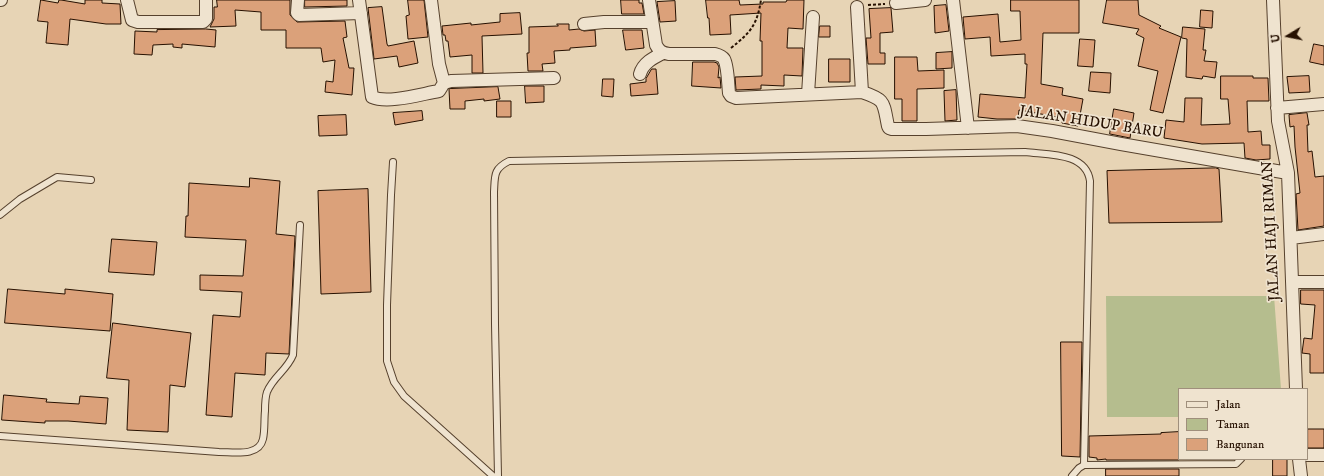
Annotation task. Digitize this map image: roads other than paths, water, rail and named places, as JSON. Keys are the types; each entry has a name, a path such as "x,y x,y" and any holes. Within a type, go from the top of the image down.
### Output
{"street":[{"path":"127,0 132,20 138,22 203,22 206,19 206,0"},
{"path":"298,0 297,13 299,15 361,13"},
{"path":"359,0 372,98 378,100 439,91 444,83 451,81 554,78"},
{"path":"432,0 439,64 444,83"},
{"path":"640,74 647,63 662,53 658,50 656,45 649,0"},
{"path":"896,3 925,0"},
{"path":"953,0 968,128"},
{"name":"JALAN HAJI RIMAN","path":"1273,0 1277,108 1288,173 1296,388"},
{"path":"856,7 862,92"},
{"path":"808,94 813,17"},
{"path":"584,24 604,22 652,22"},
{"name":"JALAN HIDUP BARU","path":"662,53 715,54 720,56 726,65 729,93 736,98 862,92 876,96 882,101 889,128 926,129 1011,126 1035,128 1288,173"},
{"path":"1277,108 1324,104"},
{"path":"1290,238 1324,234"},
{"path":"1292,282 1324,282"},
{"path":"1308,455 1324,455"},
{"path":"1299,460 1301,476"}],"lane":[{"path":"498,476 494,192 496,173 500,165 509,161 1025,152 1066,157 1076,160 1084,166 1089,174 1090,181 1084,465"},
{"path":"393,162 387,305 388,361 390,373 394,382 404,396 493,476"},
{"path":"0,215 20,199 57,177 91,180"},
{"path":"0,436 220,452 254,450 259,446 263,439 266,395 273,382 286,368 293,355 300,225"},
{"path":"1072,476 1078,468 1084,465 1236,464 1240,460"}]}
